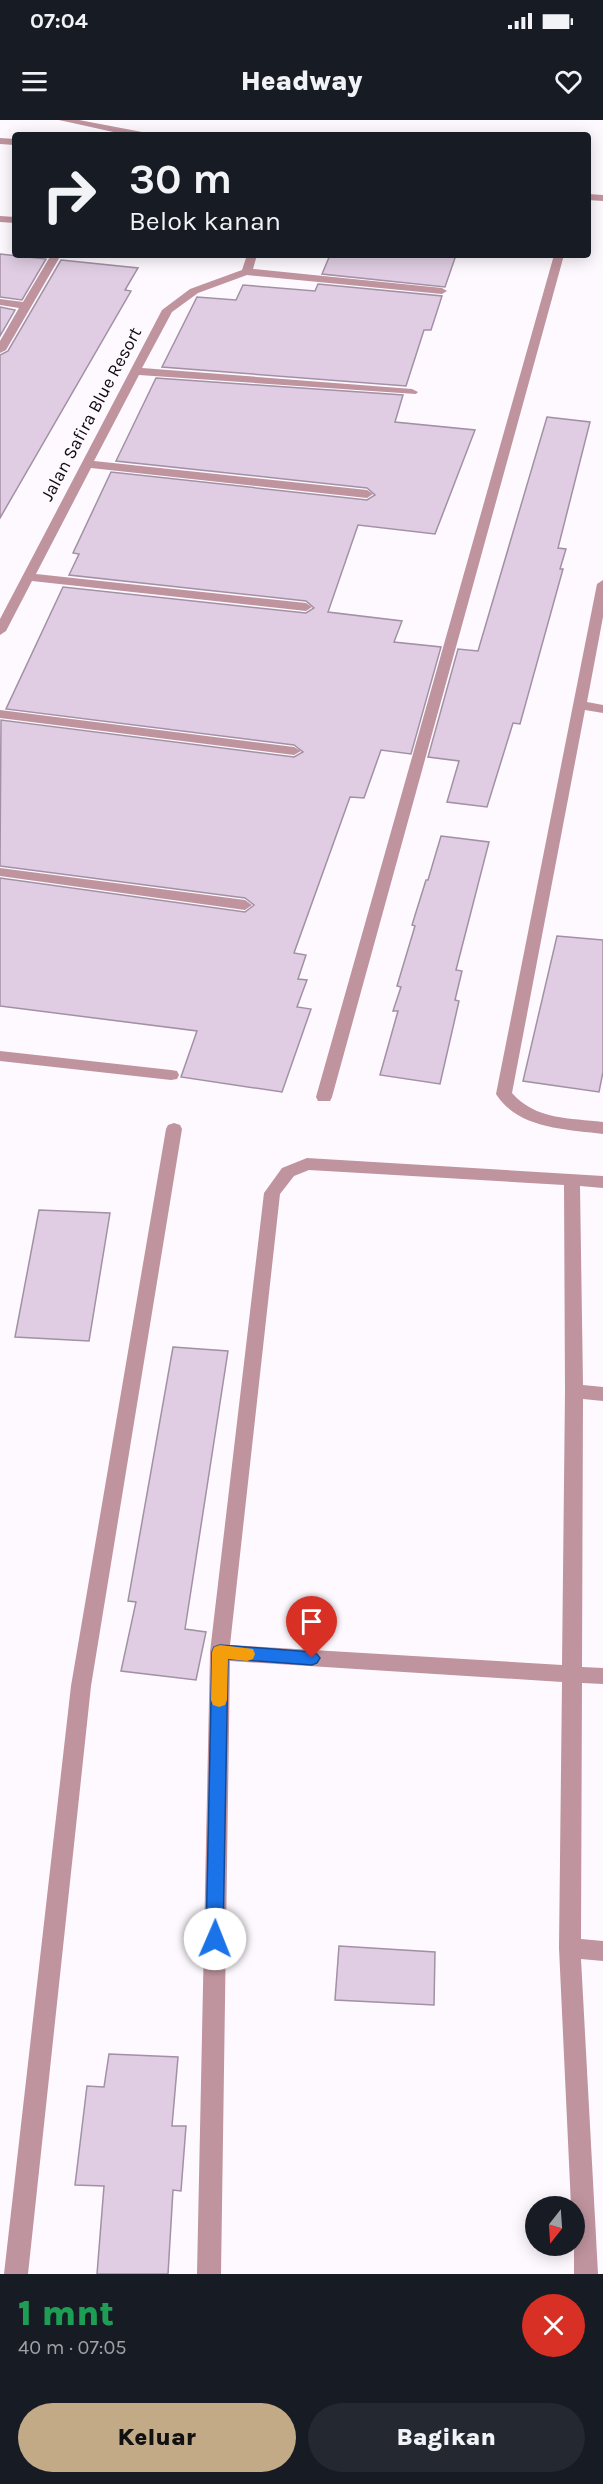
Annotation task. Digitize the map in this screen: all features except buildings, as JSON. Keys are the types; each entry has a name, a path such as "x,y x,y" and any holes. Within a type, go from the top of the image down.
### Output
{"street":[{"path":"64,120 121,132"},
{"path":"0,350 54,258"},
{"path":"251,258 247,272 442,291"},
{"path":"324,1097 558,258"},
{"name":"Jalan Safira Blue Resort","path":"0,631 167,310 178,300 198,289 247,272"},
{"path":"0,302 26,306"},
{"path":"135,371 412,392"},
{"path":"86,464 367,494"},
{"path":"28,577 306,607"},
{"path":"603,584 504,1094 515,1107 531,1116 603,1128"},
{"path":"579,705 603,709"},
{"path":"0,714 294,751"},
{"path":"0,872 246,905"},
{"path":"0,1056 171,1075"},
{"path":"16,2274 81,1686 174,1129"},
{"path":"209,2274 220,1652 272,1193 276,1184 288,1172 307,1164 603,1182"},
{"path":"572,1180 574,1390 570,1948 586,2274"},
{"path":"574,1390 603,1394"},
{"path":"220,1652 603,1676"},
{"path":"570,1948 603,1951"}],"slow traffic":[{"path":"219,1700 220,1652 247,1654"}],"route":[{"path":"215,1939 220,1652 312,1658"}]}
